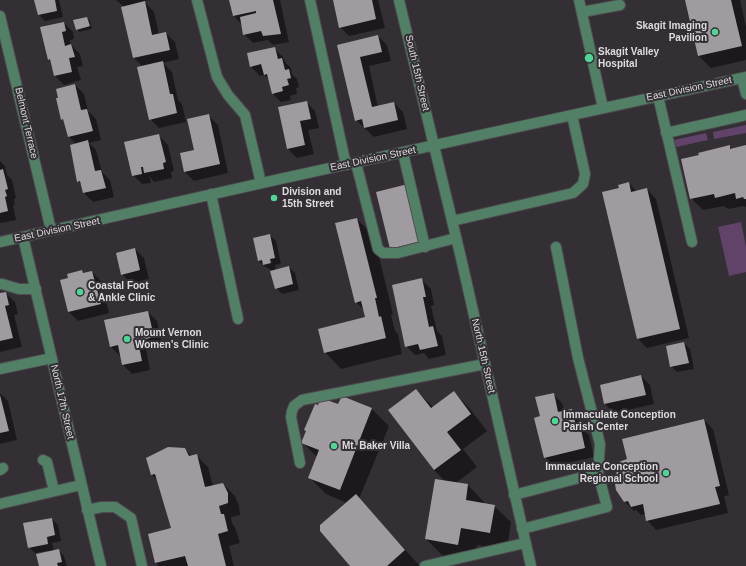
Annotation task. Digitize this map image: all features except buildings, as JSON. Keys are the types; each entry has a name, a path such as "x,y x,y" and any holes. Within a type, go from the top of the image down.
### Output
{"street":[{"path":"197,0 217,77 228,95 245,115 261,183"},
{"path":"310,0 346,165"},
{"name":"South 15th Street","path":"399,0 434,146"},
{"path":"579,0 603,108"},
{"path":"582,12 620,5"},
{"name":"Belmont Terrace","path":"0,16 51,230"},
{"path":"744,77 746,94"},
{"name":"East Division Street","path":"0,242 744,77"},
{"path":"658,96 692,242"},
{"path":"452,221 573,193 584,184 585,174 572,115"},
{"path":"666,133 746,115"},
{"name":"North 15th Street","path":"434,146 531,566"},
{"path":"403,153 425,246"},
{"path":"356,163 378,249 383,253 398,253 456,238"},
{"path":"211,194 238,319"},
{"name":"North 17th Street","path":"23,237 101,566"},
{"path":"522,529 607,507 598,473 600,444 578,358 556,247"},
{"path":"0,284 19,290 36,290"},
{"path":"0,369 52,358"},
{"path":"300,463 291,417 294,406 302,400 485,364"},
{"path":"43,460 47,462 54,492"},
{"path":"514,495 598,473"},
{"path":"0,504 81,485"},
{"path":"87,510 115,507 131,518 142,566"},
{"path":"426,566 525,543"}],"shaded area":[{"path":"746,125 746,133 714,139 713,132"},
{"path":"706,133 708,140 676,147 674,140"},
{"path":"741,222 746,247 746,272 729,276 718,227"}],"place":[{"name":"Skagit Imaging Pavilion","path":"715,32"},
{"name":"Skagit Valley Hospital","path":"589,58"},
{"name":"Division and 15th Street","path":"274,198"},
{"name":"Coastal Foot & Ankle Clinic","path":"80,292"},
{"name":"Mount Vernon Women's Clinic","path":"127,339"},
{"name":"Immaculate Conception Parish Center","path":"555,421"},
{"name":"Mt. Baker Villa","path":"334,446"},
{"name":"Immaculate Conception Regional School","path":"666,473"}]}
